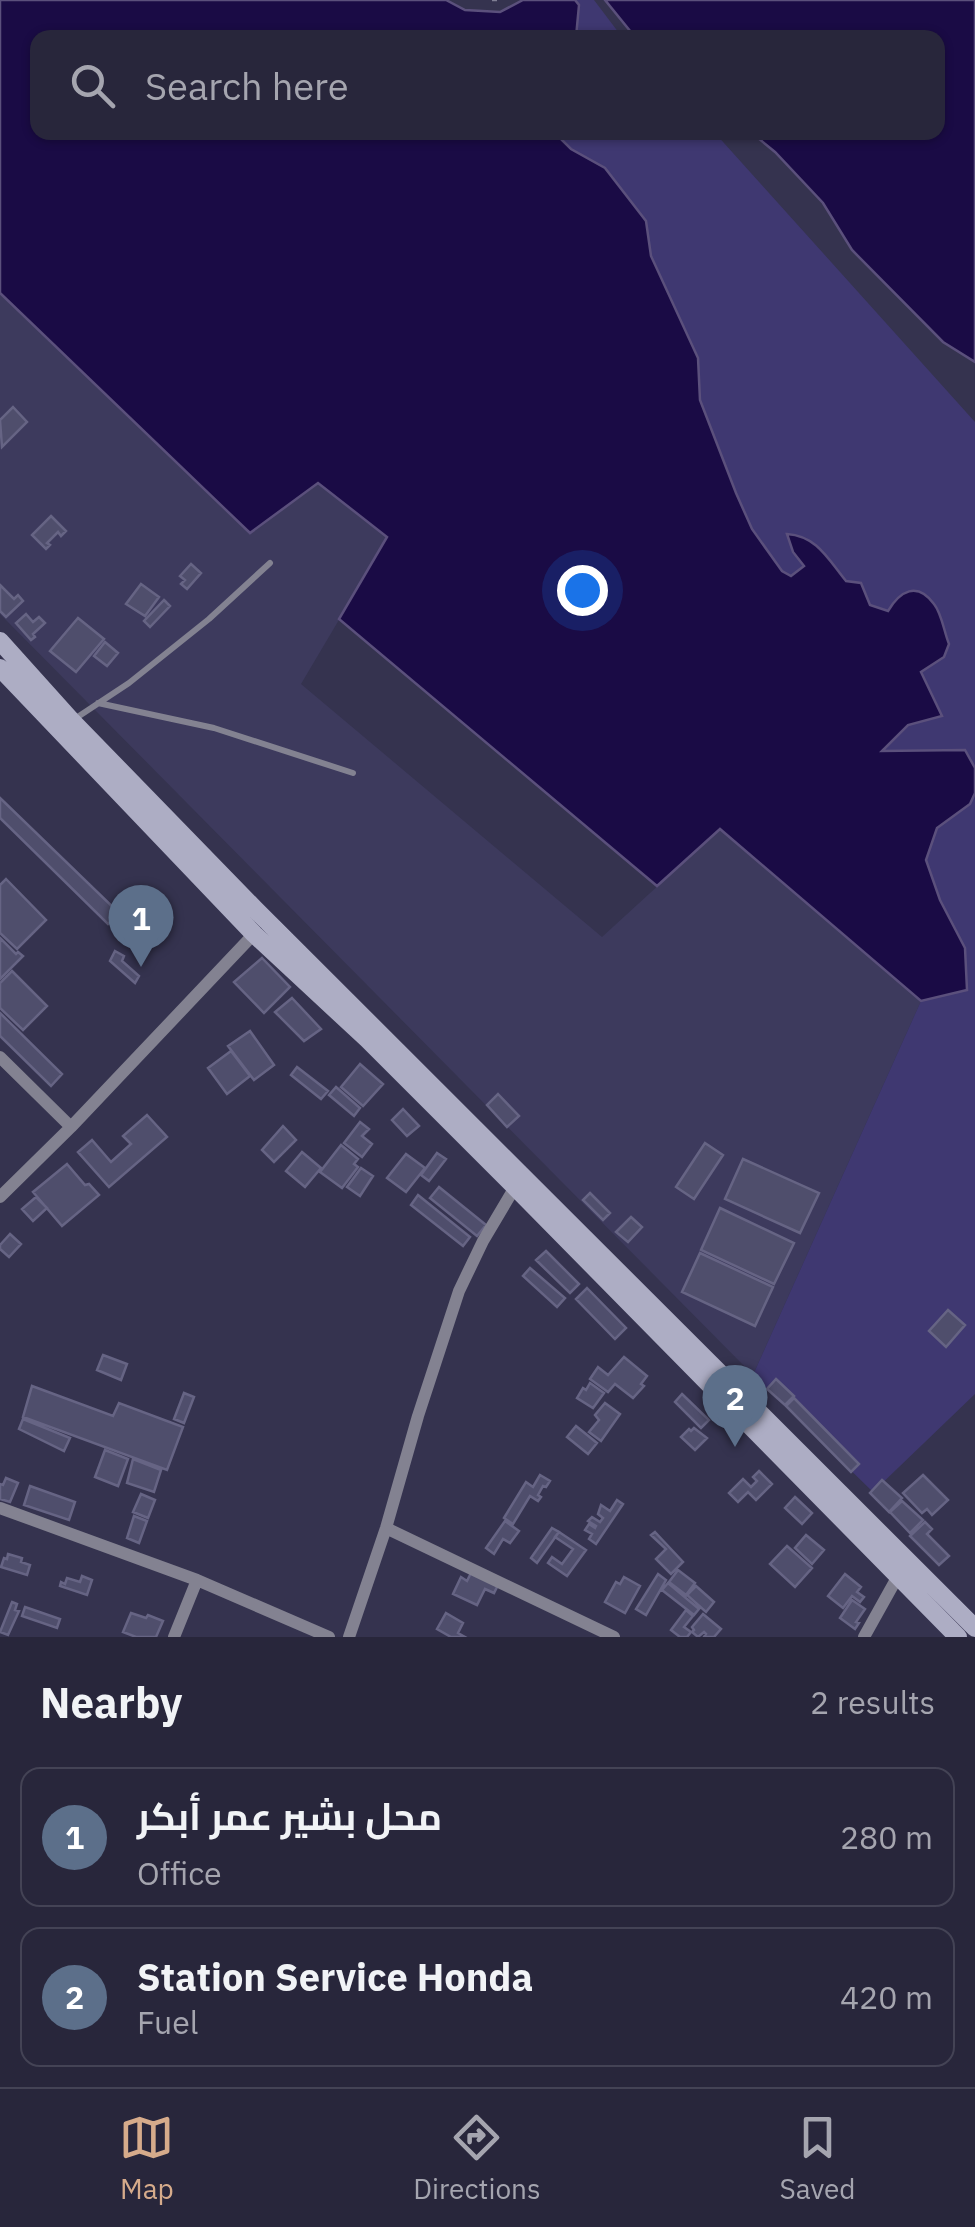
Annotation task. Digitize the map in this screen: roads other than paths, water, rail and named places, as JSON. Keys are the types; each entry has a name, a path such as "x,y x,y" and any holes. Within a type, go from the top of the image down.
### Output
{"main road":[{"path":"0,641 8,674 254,934 518,1182 975,1628"},
{"path":"8,674 72,720 958,1637"}],"street":[{"path":"0,1197 71,1128 254,934"},
{"path":"0,1057 71,1128"},
{"path":"349,1637 460,1291 482,1241 518,1182"},
{"path":"0,1508 197,1580 329,1637"},
{"path":"386,1528 614,1637"},
{"path":"864,1637 898,1576"},
{"path":"174,1637 197,1580"}],"lane":[{"path":"72,720 130,683 270,564"},
{"path":"98,703 214,728 353,773"}],"place":[{"name":"محل بشير عمر أبكر","path":"141,967"},
{"name":"Station Service Honda","path":"735,1447"}]}
